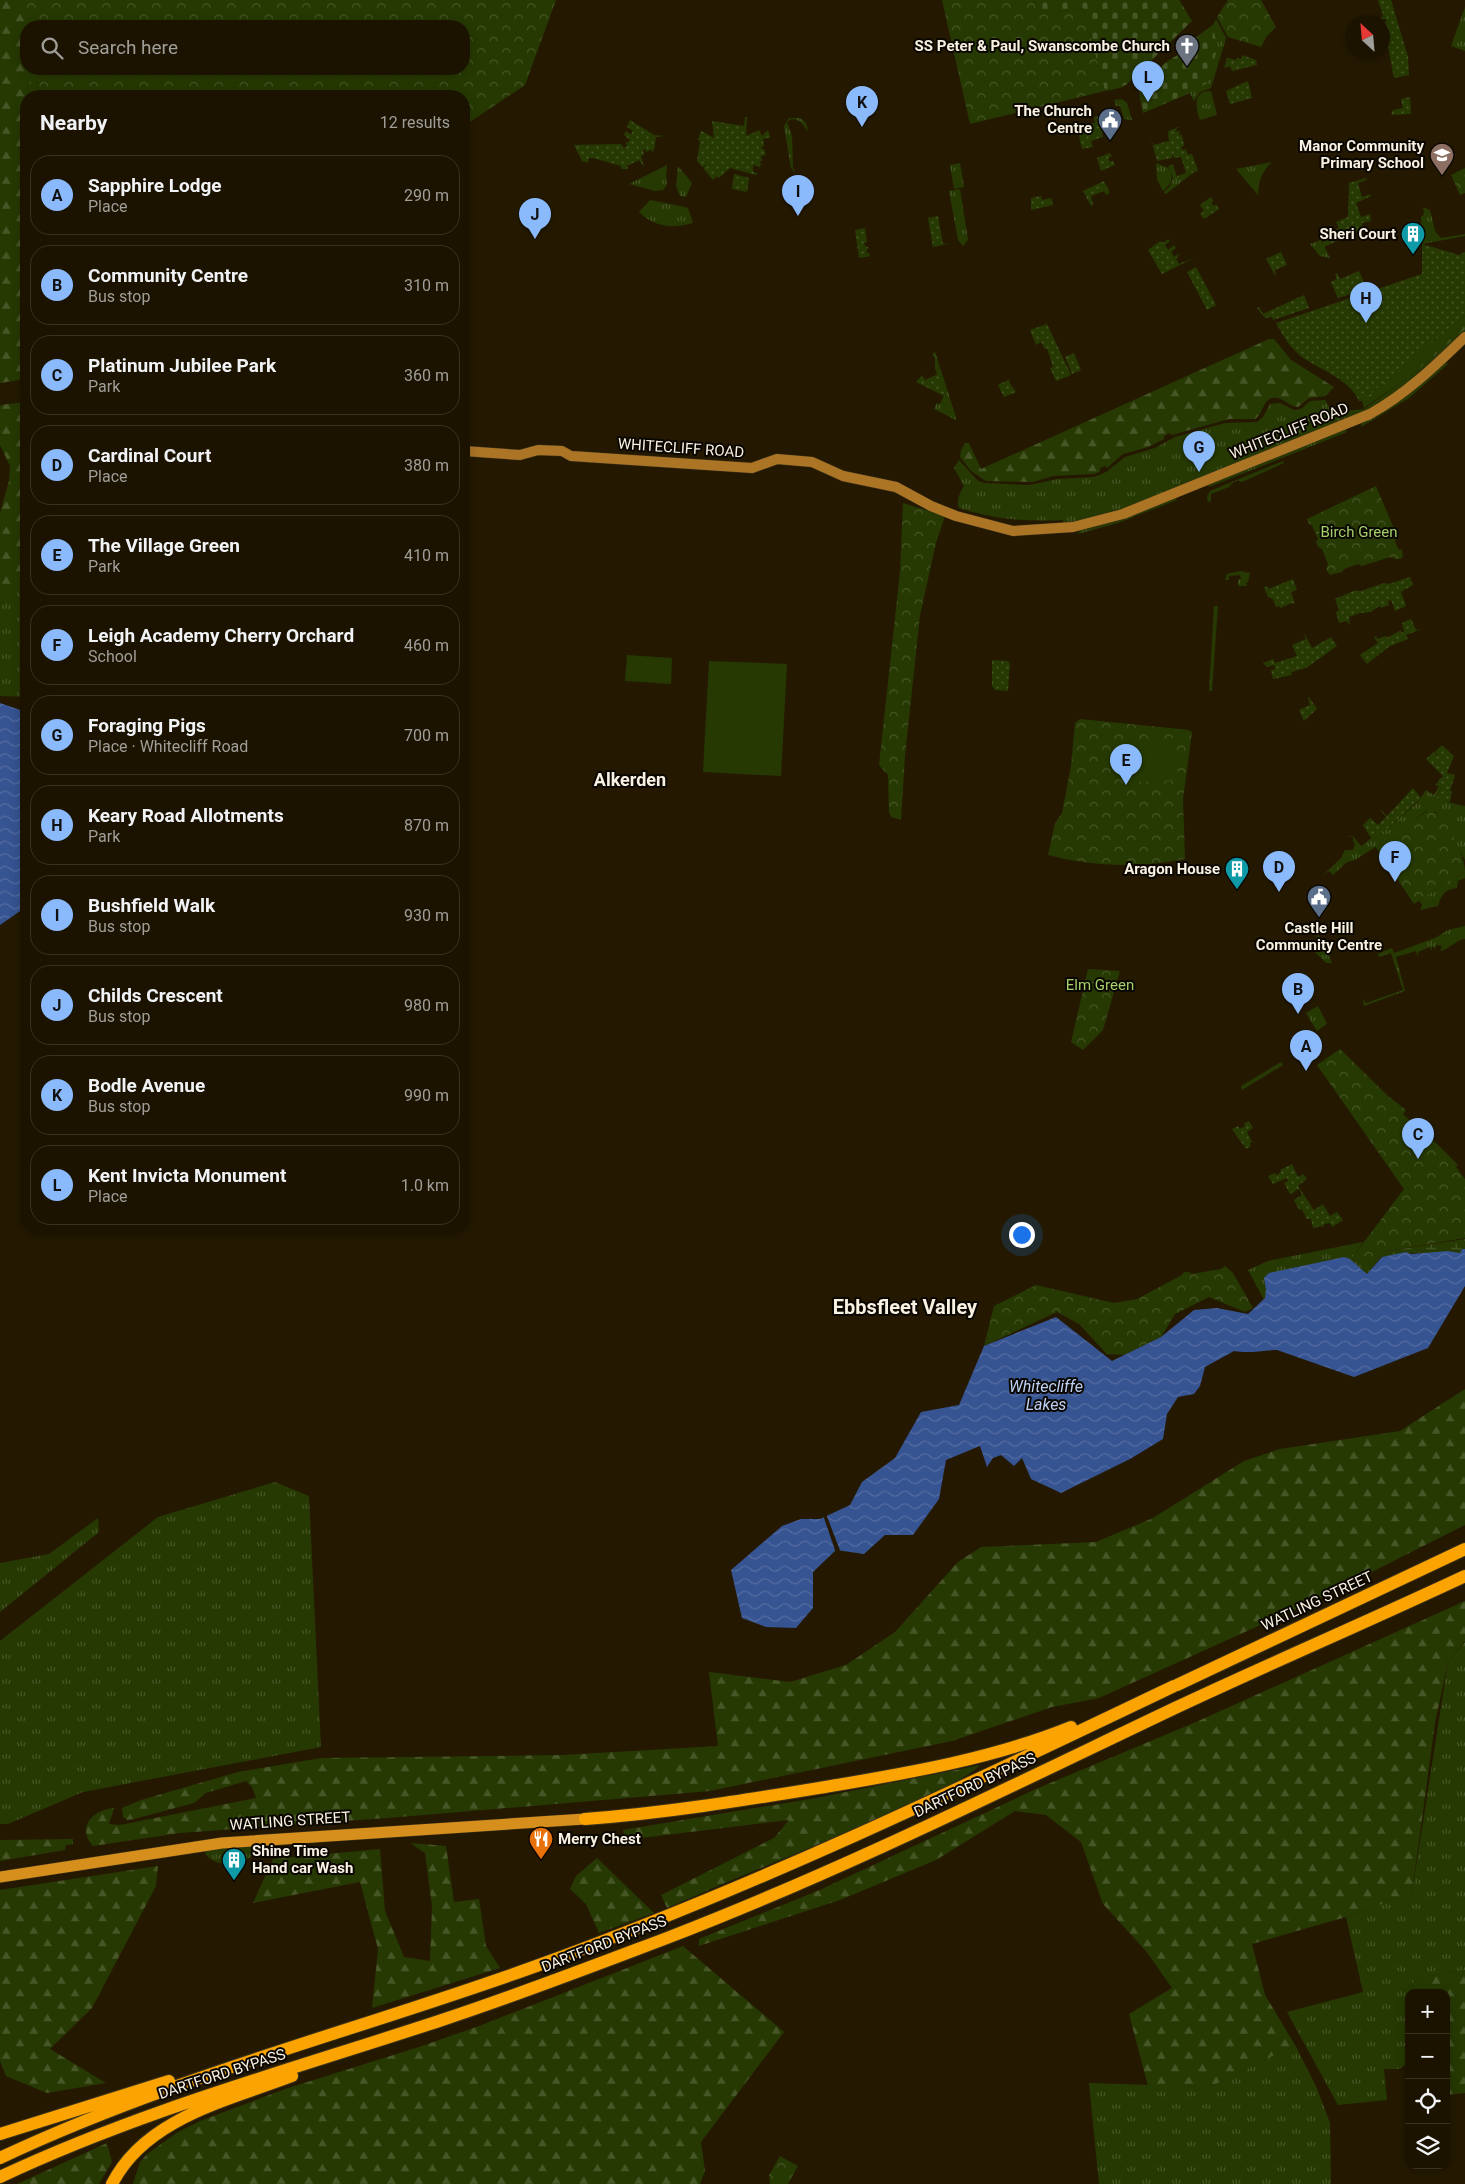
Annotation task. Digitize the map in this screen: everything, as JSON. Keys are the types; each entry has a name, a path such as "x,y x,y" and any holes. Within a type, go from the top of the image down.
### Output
{"highway":[{"name":"WATLING STREET","path":"1178,1684 1465,1549"},
{"name":"DARTFORD BYPASS","path":"0,2177 57,2150 192,2100 444,2019 689,1929 856,1859 1202,1695 1465,1576"},
{"path":"585,1819 712,1806 868,1780 967,1760 1063,1730 1178,1684"},
{"name":"DARTFORD BYPASS","path":"0,2158 48,2135 208,2074 430,2003 541,1964 722,1895 856,1837 1178,1684"},
{"path":"112,2184 124,2165 145,2144 168,2127 190,2115 444,2019"},
{"path":"0,2134 175,2079 208,2074"}],"main road":[{"name":"WATLING STREET","path":"0,1877 231,1842 585,1819"}],"street":[{"name":"WHITECLIFF ROAD","path":"470,451 520,455 538,450 562,451 571,456 752,468 777,459 804,461 816,464 843,476 891,485 946,512 1004,530 1063,529 1100,522 1124,514 1370,414 1394,400 1426,374 1465,337"}],"green space":[{"path":"0,0 31,0 35,20 20,20 20,75 46,75 49,90 20,90 20,380 0,383"},
{"path":"25,0 556,0 525,85 470,122 470,90 32,90 30,75 470,75 470,20 27,20"},
{"path":"942,0 1034,0 1038,15 1083,8 1105,91 970,124"},
{"path":"1034,0 1179,0 1192,21 1127,84 1120,88 1105,91 1083,8 1038,15"},
{"path":"1228,0 1261,0 1276,27 1266,37 1261,47 1228,37 1217,17"},
{"path":"1378,0 1391,0 1408,57 1409,75 1394,78 1390,57 1390,15 1383,15"},
{"path":"1465,7 1465,51 1451,46"},
{"path":"1216,19 1226,38 1211,88 1200,92 1194,101 1190,93 1143,113 1139,91 1158,69 1178,55 1177,51 1213,25"},
{"path":"1212,26 1218,46 1208,82 1196,90 1143,113 1139,91 1161,67 1178,55 1177,51"},
{"path":"1242,55 1256,60 1257,65 1232,71 1230,66 1224,68 1227,58 1241,59"},
{"path":"1248,81 1252,98 1230,104 1226,91"},
{"path":"1205,91 1211,91 1217,115 1200,120 1197,110 1198,97"},
{"path":"1410,97 1411,114 1391,115 1393,110 1403,108 1401,99"},
{"path":"1122,99 1127,103 1132,120 1124,119 1120,106 1116,106 1114,100"},
{"path":"1098,116 1103,137 1091,141 1093,147 1082,149 1076,123 1079,123 1080,127 1095,123 1094,117"},
{"path":"745,117 747,117 746,136 759,130 762,136 768,130 770,137 772,137 763,139 764,146 761,147 766,155 761,156 762,161 759,161 761,163 760,167 753,165 753,172 757,173 756,175 730,168 719,178 717,176 713,180 703,168 707,164 702,167 697,161 700,141 698,140 701,131 698,129 714,138 712,121 744,126"},
{"path":"789,118 800,118 806,123 808,131 798,120 791,119 787,122 792,136 793,168 796,174 791,168 784,126"},
{"path":"630,120 654,135 665,136 656,137 654,152 643,150 644,154 641,156 644,167 639,160 627,166 628,169 621,169 621,166 593,158 589,158 588,163 582,161 574,145 621,144 624,148 627,146 625,141 627,143 630,140 624,135 626,131 631,134 633,131 627,127"},
{"path":"1179,127 1176,129 1177,132 1180,131 1179,135 1182,135 1184,146 1181,147 1182,150 1186,149 1188,155 1192,154 1198,171 1177,178 1177,176 1186,173 1181,157 1174,158 1172,153 1172,158 1157,161 1150,135 1153,145 1169,141 1168,131"},
{"path":"1110,153 1112,156 1108,158 1115,165 1101,171 1097,158"},
{"path":"1272,162 1265,169 1261,177 1258,195 1236,169"},
{"path":"960,163 964,187 954,189 950,165"},
{"path":"1156,163 1168,168 1172,178 1163,191 1157,179"},
{"path":"1173,164 1177,177 1193,173 1166,194 1164,192 1170,186 1173,178 1168,166"},
{"path":"667,165 667,185 663,190 655,191 629,184"},
{"path":"678,166 692,183 686,197 680,196 676,186"},
{"path":"1465,168 1465,193 1460,195 1451,175"},
{"path":"734,174 749,178 747,192 732,189"},
{"path":"1366,178 1367,180 1358,183 1362,197 1371,194 1371,196 1356,203 1361,217 1370,214 1371,221 1362,223 1362,229 1324,247 1323,244 1328,227 1331,225 1334,230 1339,228 1336,222 1348,217 1349,183"},
{"path":"1104,181 1110,193 1106,195 1104,191 1091,196 1093,205 1091,206 1083,191"},
{"path":"960,189 968,240 963,246 958,240 949,191"},
{"path":"1041,196 1042,200 1051,198 1053,205 1031,210 1031,198"},
{"path":"1211,197 1213,201 1211,203 1214,206 1216,204 1219,209 1204,219 1200,214 1204,211 1200,205"},
{"path":"650,200 688,208 693,223 671,226 651,221 639,212"},
{"path":"1423,207 1430,210 1435,231 1441,238 1465,234 1465,236 1422,244 1421,217 1424,214"},
{"path":"938,216 943,244 952,243 933,247 928,218"},
{"path":"865,228 867,242 864,243 868,247 866,253 869,253 870,256 859,258 855,230"},
{"path":"1168,239 1170,241 1165,245 1168,250 1174,245 1176,248 1171,252 1174,257 1180,253 1176,259 1179,264 1196,257 1162,274 1148,250 1160,241 1163,243"},
{"path":"1321,240 1330,258 1320,256 1310,244"},
{"path":"1422,244 1459,255 1465,252 1465,315 1362,401 1359,401 1343,382 1296,352 1276,323 1422,274"},
{"path":"1281,252 1287,265 1275,270 1276,277 1266,259"},
{"path":"1196,267 1216,305 1207,310 1187,272"},
{"path":"1359,271 1367,289 1338,298 1331,282 1337,279 1335,274 1337,273 1340,279"},
{"path":"1304,295 1309,308 1273,320 1272,317 1265,318 1257,308 1259,307 1263,314"},
{"path":"1465,315 1465,329 1413,374 1364,408 1362,401"},
{"path":"1047,324 1071,375 1056,381 1050,368 1053,367 1047,348 1045,349 1041,342 1036,345 1030,330"},
{"path":"1465,329 1465,333 1389,398 1345,422 1337,412 1364,409 1413,374"},
{"path":"1269,339 1274,339 1291,360 1334,387 1326,396 1309,398 1298,407 1279,398 1269,399 1255,419 1229,419 1172,435 1169,433 1164,436 1164,439 1148,447 1123,454 1107,468 1105,466 1100,468 1100,472 1094,474 1053,476 1033,482 986,481 971,471 960,457 965,443 969,443 981,469"},
{"path":"935,352 956,420 934,409 937,403 940,404 945,393 935,369 935,358 932,354"},
{"path":"1074,353 1081,370 1072,374 1065,357"},
{"path":"1445,362 1448,364 1409,398 1361,427 1362,422"},
{"path":"938,374 945,393 944,396 916,382 922,375 925,380"},
{"path":"1010,379 1009,382 1016,392 1004,397 998,385"},
{"path":"1325,400 1332,412 1340,416 1343,423 1118,511 1064,525 1063,520 1036,521 997,517 959,508 958,505 964,486 954,468 959,460 978,481 985,483 1029,485 1058,479 1094,477 1106,472 1125,457 1155,448 1175,437 1225,423 1257,422 1263,417 1270,404 1280,403 1294,410 1301,409 1310,401"},
{"path":"20,403 20,584 0,605 0,513 9,481 10,466 0,445 0,405"},
{"path":"1345,428 1347,432 1209,487 1208,484"},
{"path":"1283,461 1284,463 1242,482 1238,480 1229,487 1211,494 1211,501 1208,502 1207,497 1210,491"},
{"name":"Birch Green","path":"1376,486 1397,536 1395,541 1398,549 1402,550 1403,556 1401,559 1392,557 1362,566 1358,564 1344,569 1342,572 1330,575 1326,569 1328,564 1322,549 1318,547 1316,542 1318,539 1307,519"},
{"path":"1175,497 1177,500 1118,523 1078,534 1080,530 1116,520"},
{"path":"903,503 945,516 936,543 920,615 905,756 901,820 891,817 889,812 888,775 879,765 900,572"},
{"path":"1240,571 1250,573 1246,583 1247,586 1238,586 1238,579 1241,579 1240,575 1229,576 1229,580 1225,580 1227,574"},
{"path":"1410,577 1413,585 1401,592 1406,606 1395,611 1391,600 1388,601 1389,605 1381,608 1379,606 1371,612 1349,617 1350,625 1346,621 1339,623 1336,612 1339,610 1335,599 1356,590 1361,591"},
{"path":"1293,579 1297,590 1291,592 1295,604 1292,603 1280,608 1279,606 1276,607 1273,599 1268,597 1264,587 1267,586 1268,589"},
{"path":"20,584 20,697 0,696 0,605"},
{"path":"1214,606 1218,606 1212,691 1209,691"},
{"path":"1411,619 1416,630 1422,629 1406,635 1408,639 1390,646 1367,664 1360,655 1378,643 1374,637 1376,636 1377,639 1386,636 1387,638 1401,630 1402,633 1404,632 1402,623"},
{"path":"1303,631 1312,648 1331,637 1337,646 1306,668 1291,672 1292,675 1273,679 1271,670 1275,669 1274,665 1267,667 1263,663 1273,659 1275,663 1297,656 1292,645 1306,639"},
{"path":"627,655 672,658 671,684 625,681"},
{"path":"992,660 1008,661 1010,664 1008,691 995,690 992,686"},
{"path":"709,661 787,664 781,776 703,772"},
{"path":"1309,697 1317,709 1304,721 1299,710 1310,705"},
{"path":"1080,719 1189,730 1192,732 1183,799 1185,859 1151,864 1116,865 1082,862 1048,855 1055,823 1062,813 1071,766 1075,723"},
{"path":"1175,738 1178,780 1131,782 1129,741"},
{"path":"1442,745 1454,756 1447,773 1455,775 1450,791 1452,791 1450,802 1437,798 1442,784 1438,781 1443,776 1426,759 1434,752 1439,757 1435,752"},
{"path":"1439,781 1442,784 1437,797 1465,806 1465,860 1446,825 1436,812 1426,811 1391,837 1355,860 1347,862 1333,875 1329,871 1322,876 1341,858 1345,850 1353,850 1355,843 1353,842 1353,837 1347,836 1353,836 1361,846 1386,830 1418,802 1426,790 1434,795 1439,786 1435,785"},
{"path":"1413,788 1421,798 1386,830 1363,845 1371,838 1363,825 1370,818 1378,825 1386,817 1379,808 1387,816"},
{"path":"1429,810 1442,819 1448,827 1462,856 1465,871 1414,904 1375,846"},
{"path":"1465,871 1465,878 1458,881 1457,888 1444,893 1438,906 1420,910 1422,905 1419,900"},
{"path":"1465,926 1465,939 1444,950 1440,951 1442,946 1436,945 1435,950 1432,947 1432,951 1430,947 1418,952 1418,957 1416,951 1396,957 1405,991 1364,1006 1363,999 1366,1003 1403,990 1391,953 1379,957 1377,954 1392,948 1394,953 1435,938 1448,930"},
{"path":"1317,934 1322,939 1332,963 1326,963 1314,951"},
{"name":"Elm Green","path":"1088,969 1120,971 1103,1030 1083,1050 1071,1042"},
{"path":"1318,1006 1327,1024 1317,1031 1306,1013"},
{"path":"1340,1049 1388,1096 1406,1110 1403,1114 1409,1120 1411,1119 1422,1132 1427,1134 1426,1138 1431,1142 1433,1140 1458,1165 1456,1167 1465,1179 1465,1238 1382,1252 1368,1271 1352,1258 1404,1189 1317,1065"},
{"path":"1281,1062 1283,1065 1242,1090 1241,1086"},
{"path":"1249,1121 1253,1128 1247,1132 1252,1142 1250,1143 1251,1146 1246,1149 1232,1129 1238,1126 1240,1129 1245,1126 1244,1123"},
{"path":"1292,1164 1298,1177 1303,1174 1307,1179 1298,1186 1314,1210 1323,1204 1330,1216 1337,1212 1343,1220 1332,1227 1330,1223 1313,1228 1311,1219 1307,1219 1302,1209 1299,1210 1294,1200 1302,1195 1299,1189 1290,1194 1284,1183 1288,1181 1287,1178 1273,1184 1268,1176 1275,1173 1276,1175 1281,1172 1280,1170"},
{"path":"1465,1239 1465,1249 1460,1253 1408,1253 1381,1257 1367,1274 1351,1260 1352,1258 1368,1270 1382,1252"},
{"path":"1363,1242 1351,1260 1340,1258 1269,1274 1264,1300 1248,1270 1268,1261"},
{"path":"1225,1266 1233,1273 1253,1308 1245,1312 1209,1297 1175,1314 1161,1337 1124,1355 1107,1354 1079,1324 1057,1312 984,1346 994,1306 1036,1285 1114,1303 1137,1299 1182,1275 1184,1272 1192,1274 1221,1269"},
{"path":"1465,1389 1465,1525 1318,1599 1099,1698 1052,1707 952,1741 710,1791 180,1833 93,1846 88,1839 86,1832 89,1821 99,1812 106,1809 114,1808 109,1824 120,1825 256,1798 252,1787 246,1781 206,1793 194,1803 134,1819 127,1820 123,1817 122,1808 141,1800 238,1772 321,1758 563,1755 718,1746 709,1672 790,1682 846,1665 895,1632 958,1562 981,1547 1096,1542 1153,1518 1244,1461 1280,1449 1400,1431"},
{"path":"275,1482 309,1496 321,1747 83,1792 8,1824 0,1824 0,1641 158,1517"},
{"path":"98,1518 99,1532 0,1612 0,1563 49,1554"},
{"path":"1465,1601 1465,1641 1448,1662 1435,1723 1412,1893 1346,1917 1252,1944 1265,1995 1295,2045 1210,2087 1148,2086 1129,2014 1172,1988 1146,1951 1103,1904 1081,1842 1046,1815 1015,1811 936,1860 840,1900 699,1946 699,1939 822,1889 1036,1789 1196,1722"},
{"path":"1465,1642 1465,1970 1415,1978 1411,1989 1405,1989 1405,2065 1399,2069 1384,2069 1387,2100 1338,2105 1287,2012 1363,1992 1346,1917 1412,1893 1448,1662"},
{"path":"981,1765 962,1778 930,1795 667,1908 661,1895 774,1838 789,1820 625,1840 623,1830 816,1798"},
{"path":"73,1839 73,1844 66,1845 65,1850 0,1861 0,1840"},
{"path":"410,1843 446,1846 454,1902 479,1899 486,1946 500,1968 372,2008 378,1949 360,1882 253,1903 273,1859 380,1849 385,1911 404,1957 430,1961 432,1906 425,1853"},
{"path":"249,1845 254,1853 250,1858 237,1863 229,1864 215,1861 205,1853 207,1850"},
{"path":"597,1858 654,1913 599,1933 586,1904 570,1889 576,1876"},
{"path":"158,1866 156,1886 92,2008 50,2049 106,2083 47,2093 6,2076 0,2061 0,1890"},
{"path":"683,1946 784,2032 701,2142 705,2171 700,2184 133,2184 140,2162 147,2154 178,2132 200,2121 285,2089 479,2026"},
{"path":"1465,1970 1465,2093 1450,2095 1450,1989 1411,1989 1415,1978"},
{"path":"1295,2045 1316,2086 1330,2123 1331,2184 1099,2184 1089,2083 1210,2087"},
{"path":"107,2143 112,2162 99,2184 17,2184"},
{"path":"780,2156 798,2166 788,2184 770,2184 769,2175"}],"water":[{"path":"0,703 20,710 20,911 0,925"},
{"name":"Whitecliffe Lakes","path":"1462,1249 1465,1249 1465,1286 1428,1348 1354,1377 1277,1350 1234,1351 1205,1367 1200,1386 1194,1394 1178,1397 1167,1414 1163,1439 1130,1459 1061,1493 1031,1479 1022,1458 1014,1466 1001,1455 993,1458 987,1467 980,1446 946,1460 939,1499 913,1535 885,1535 864,1554 836,1550 813,1572 813,1608 796,1628 766,1627 742,1618 731,1570 782,1526 801,1519 820,1519 850,1505 862,1482 895,1458 921,1412 959,1405 984,1346 1056,1317 1112,1361 1161,1337 1194,1310 1217,1308 1248,1314 1265,1298 1264,1278 1269,1273 1344,1257 1350,1259 1367,1274 1382,1257 1406,1252 1411,1254 1448,1251 1460,1253"}],"pier":[{"path":"826,1514 841,1553 836,1553 823,1515"}],"place":[{"name":"SS Peter & Paul, Swanscombe Church","path":"1187,67"},
{"name":"Kent Invicta Monument","path":"1148,102"},
{"name":"Bodle Avenue","path":"862,127"},
{"name":"The Church Centre","path":"1110,141"},
{"name":"Manor Community Primary School","path":"1442,176"},
{"name":"Bushfield Walk","path":"798,216"},
{"name":"Childs Crescent","path":"535,239"},
{"name":"Sheri Court","path":"1413,255"},
{"name":"Keary Road Allotments","path":"1366,323"},
{"name":"Foraging Pigs","path":"1199,472"},
{"name":"The Village Green","path":"1126,785"},
{"name":"Leigh Academy Cherry Orchard","path":"1395,882"},
{"name":"Aragon House","path":"1237,890"},
{"name":"Cardinal Court","path":"1279,892"},
{"name":"Castle Hill Community Centre","path":"1319,918"},
{"name":"Community Centre","path":"1298,1014"},
{"name":"Sapphire Lodge","path":"1306,1071"},
{"name":"Platinum Jubilee Park","path":"1418,1159"},
{"name":"Merry Chest","path":"541,1860"},
{"name":"Shine Time Hand car Wash","path":"234,1881"}],"district":[{"name":"Alkerden","path":"630,779"},
{"name":"Ebbsfleet Valley","path":"905,1307"}]}
